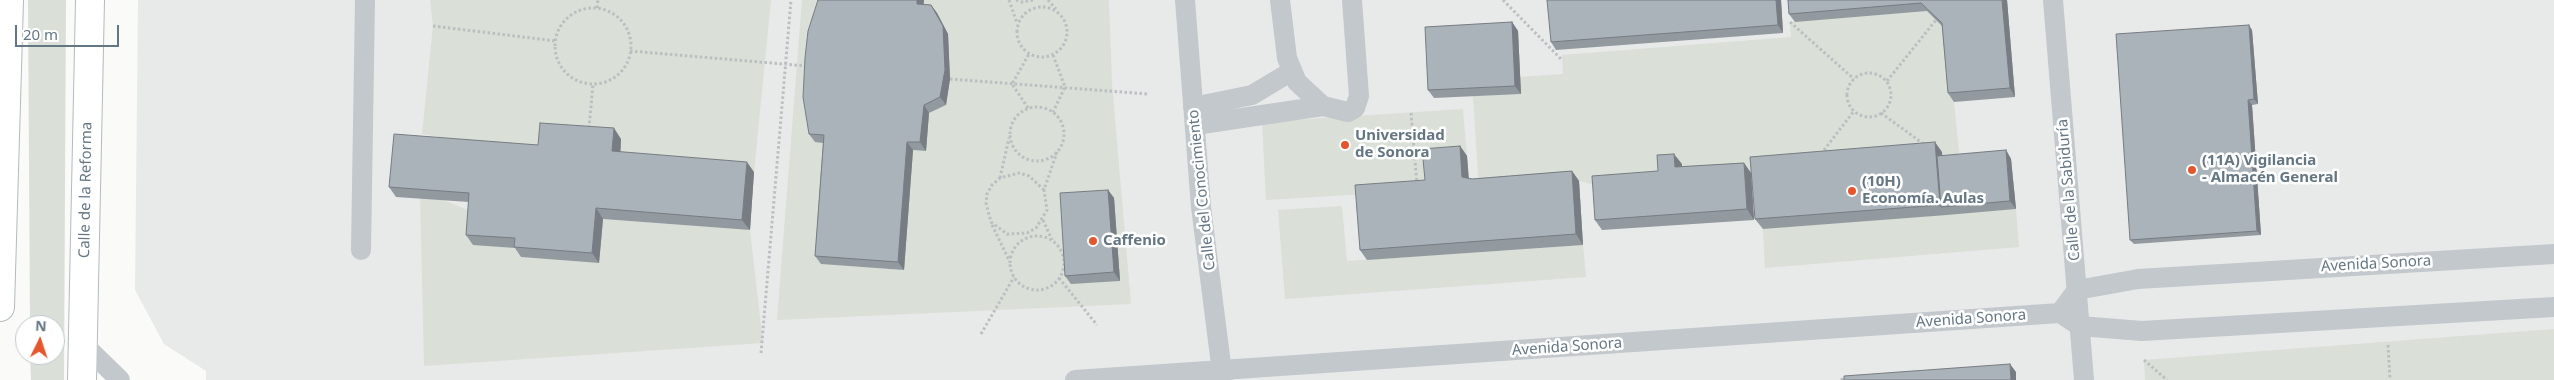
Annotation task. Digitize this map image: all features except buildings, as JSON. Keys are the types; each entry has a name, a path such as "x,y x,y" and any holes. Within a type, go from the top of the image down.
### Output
{"main road":[{"path":"0,306 9,0"},
{"name":"Calle de la Reforma","path":"82,380 90,0"}],"lane":[{"path":"361,250 365,0"},
{"name":"Calle del Conocimiento","path":"1185,0 1201,207 1222,375"},
{"path":"1280,0 1288,58 1292,71 1298,82 1323,106"},
{"path":"1194,116 1323,106 1348,112 1355,108 1359,96 1352,0"},
{"name":"Calle de la Sabiduría","path":"2053,0 2084,380"},
{"path":"1194,116 1252,95 1292,71"},
{"name":"Avenida Sonora","path":"2077,290 2138,279 2554,254"},
{"path":"2077,290 2060,313 2080,326 2142,331 2554,307"},
{"name":"Avenida Sonora","path":"1075,380 1222,375 2060,313"},
{"path":"83,344 120,380"}],"path":[{"path":"597,8 598,0"},
{"path":"761,353 792,0"},
{"path":"1009,0 1017,24 1018,41 1029,54 1036,57 1053,55 1060,50 1067,35 1067,26 1048,0"},
{"path":"1016,0 1034,0"},
{"path":"1504,0 1562,60"},
{"path":"1017,24 1020,17 1034,7 1043,6 1058,12"},
{"path":"597,8 610,12 620,20 628,31 630,51 625,68 616,77 606,82 593,84 581,82 562,69 556,58 556,41 562,23 572,14 584,9 597,8"},
{"path":"1887,81 1936,20"},
{"path":"1790,22 1854,79"},
{"path":"433,26 556,41"},
{"path":"630,51 810,67"},
{"path":"1012,84 1029,54"},
{"path":"1053,55 1065,87 1053,112"},
{"path":"1875,74 1887,81 1891,95 1886,109 1881,113 1867,117 1854,111 1848,99 1850,85 1854,79 1860,75 1875,74"},
{"path":"950,79 1148,94"},
{"path":"588,136 593,84"},
{"path":"1012,84 1028,108"},
{"path":"1000,178 1014,119 1028,108 1037,106 1053,112 1064,126 1062,145 1050,158 1032,160 1017,152 1010,136"},
{"path":"1819,156 1854,111"},
{"path":"1411,113 1418,191"},
{"path":"1881,113 1927,147"},
{"path":"991,222 1007,234 1017,235 1032,231 1043,220 1047,210 1044,190 1057,152"},
{"path":"1043,220 1052,241 1062,254 1064,262 1060,278 1054,285 1037,290 1028,289 1014,277 1010,262 991,222 986,203 992,185 1000,178 1019,173 1029,176 1044,190"},
{"path":"1010,262 1014,250 1027,238 1036,236 1052,241"},
{"path":"981,334 1014,277"},
{"path":"1060,278 1097,325"},
{"path":"2387,342 2390,380"},
{"path":"2144,360 2167,380"}],"shaded area":[{"path":"28,0 66,0 64,315 30,315"},
{"name":"Universidad de Sonora","path":"138,0 2554,0 2554,380 206,380 206,371 164,344 135,290"},
{"path":"430,0 771,0 754,172 545,155 422,134 433,26"},
{"path":"802,0 848,0 829,143 821,264 903,270 913,150 926,151 929,113 946,105 950,79 948,34 937,13 923,12 924,0 1109,0 1112,84 1131,304 777,320"},
{"path":"1927,11 1947,31 1960,162 1943,164 1942,152 1757,167 1751,173 1682,178 1682,164 1665,181 1599,186 1579,181 1479,189 1473,96 1521,94 1520,77 1563,74 1562,55 1791,37 1790,22"},
{"path":"1463,109 1467,156 1429,159 1432,190 1266,200 1262,122"},
{"path":"420,191 476,213 522,249 522,257 599,263 603,219 750,230 763,343 424,366"},
{"path":"1342,206 1347,261 1583,245 1586,277 1285,299 1278,210"},
{"path":"2016,209 2019,247 1765,268 1763,229"},
{"path":"2554,329 2554,380 2145,380 2144,360"},
{"path":"30,365 64,365 64,380 31,380"}],"place":[{"name":"Universidad de Sonora","path":"1345,145"},
{"name":"(11A) Vigilancia - Almacén General","path":"2192,170"},
{"name":"(10H) Economía. Aulas","path":"1852,191"},
{"name":"Caffenio","path":"1093,241"}]}
